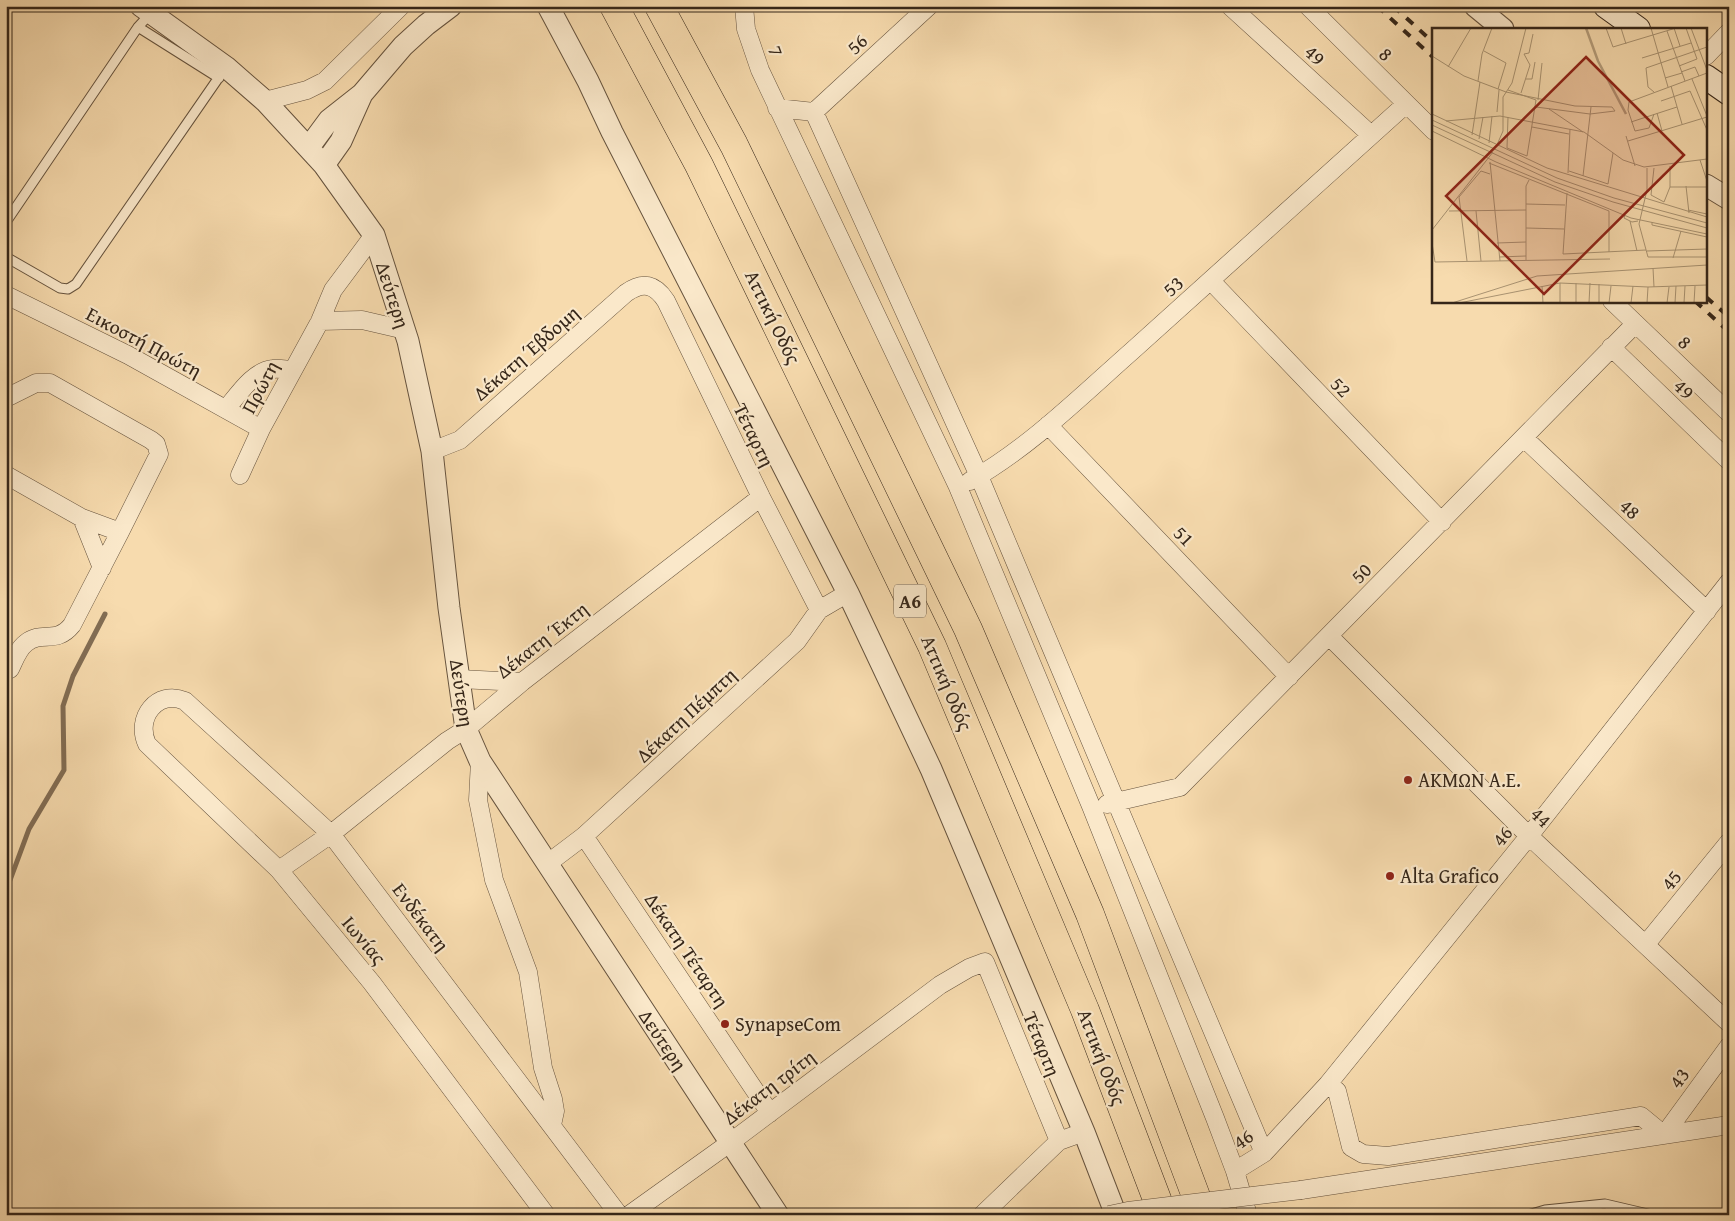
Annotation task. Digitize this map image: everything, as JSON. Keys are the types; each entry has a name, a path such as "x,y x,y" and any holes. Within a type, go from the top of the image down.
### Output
{"highway":[{"name":"Αττική Οδός","path":"614,6 700,165 932,646 1085,1010 1163,1215"},
{"name":"Αττική Οδός","path":"659,6 734,145 968,629 1090,914 1203,1215"}],"main road":[{"path":"1606,6 1637,28"},
{"path":"1708,79 1729,93"}],"street":[{"path":"265,101 307,90 325,81 401,6"},
{"path":"309,147 329,120 362,94 403,46 451,6"},
{"path":"548,6 848,593 931,769 1084,1132 1116,1215"},
{"name":"7","path":"744,6 746,29 752,51 777,108 958,487 1091,806 1234,1171 1248,1215"},
{"name":"56","path":"814,112 929,6"},
{"name":"49","path":"1230,6 1371,135"},
{"name":"8","path":"1308,6 1432,129"},
{"path":"1475,6 1502,28"},
{"name":"Δεύτερη","path":"147,13 223,72 265,101 324,165 374,235 408,341 432,450 466,729 480,761 778,1215"},
{"path":"1708,54 1729,32"},
{"path":"324,165 341,141 362,94"},
{"name":"53","path":"958,487 996,466 1048,425 1406,104"},
{"path":"777,108 814,112 979,476 1264,1153"},
{"path":"1708,186 1729,199"},
{"name":"Πρώτη","path":"240,475 262,429 320,321 333,290 374,235"},
{"name":"52","path":"1210,281 1442,522"},
{"name":"Δέκατη Έβδομη","path":"432,450 460,440 626,293 634,288 646,286"},
{"name":"Τέταρτη","path":"646,286 654,288 661,293 666,301 761,498 819,610"},
{"name":"Εικοστή Πρώτη","path":"6,295 128,355 262,429"},
{"name":"8","path":"1613,302 1729,413"},
{"path":"320,321 362,320 405,330"},
{"name":"50","path":"1091,806 1116,803 1180,787 1635,324"},
{"name":"49","path":"1611,347 1729,461"},
{"path":"226,409 254,378 264,371 274,369 293,370"},
{"path":"6,398 36,383 50,383 156,444 158,448 157,459 72,625 60,636 32,639 24,644 8,668"},
{"name":"51","path":"1048,425 1289,677"},
{"name":"48","path":"1524,438 1707,611"},
{"path":"6,476 82,518 120,532"},
{"name":"Δέκατη Έκτη","path":"279,870 331,834 447,741 466,729 522,682 761,498"},
{"path":"82,518 102,568"},
{"name":"46","path":"1234,1171 1264,1153 1328,1084 1529,836 1729,582"},
{"name":"Δέκατη Πέμπτη","path":"547,864 584,836 797,641 819,610 848,593"},
{"name":"44","path":"1329,636 1529,836 1729,1023"},
{"path":"459,679 522,682"},
{"name":"Ενδέκατη","path":"151,709 163,699 170,697 185,701 331,834 619,1215"},
{"name":"Ιωνίας","path":"151,709 144,722 143,731 147,744 279,870 372,983 546,1215"},
{"path":"480,761 478,800 494,880 528,972 543,1068 553,1099 552,1125"},
{"name":"Δέκατη Τέταρτη","path":"584,836 770,1113"},
{"name":"45","path":"1646,944 1729,842"},
{"name":"Τέταρτη","path":"985,962 1059,1141"},
{"name":"Δέκατη τρίτη","path":"629,1215 731,1142 940,986 969,968 985,962"},
{"name":"43","path":"1664,1136 1729,1046"},
{"path":"1328,1084 1338,1091 1351,1147 1363,1154 1388,1156 1641,1116 1664,1136"},
{"path":"1108,1215 1300,1190 1729,1125"},
{"path":"982,1215 1059,1141 1084,1132"}],"lane":[{"path":"6,222 147,13"},
{"path":"6,257 60,288 68,288 76,284 223,72"},
{"path":"1528,1215 1552,1209 1605,1204 1635,1209 1652,1215"}],"waterway":[{"path":"6,891 29,829 64,770 63,706 73,676 105,614"}],"railway":[{"path":"1377,6 1432,56"},
{"path":"1393,6 1432,41"},
{"path":"1708,299 1729,317"},
{"path":"1696,302 1729,332"}],"place":[{"name":"ΑΚΜΩΝ Α.Ε.","path":"1408,780"},
{"name":"Alta Grafico","path":"1390,876"},
{"name":"SynapseCom","path":"725,1024"}]}
